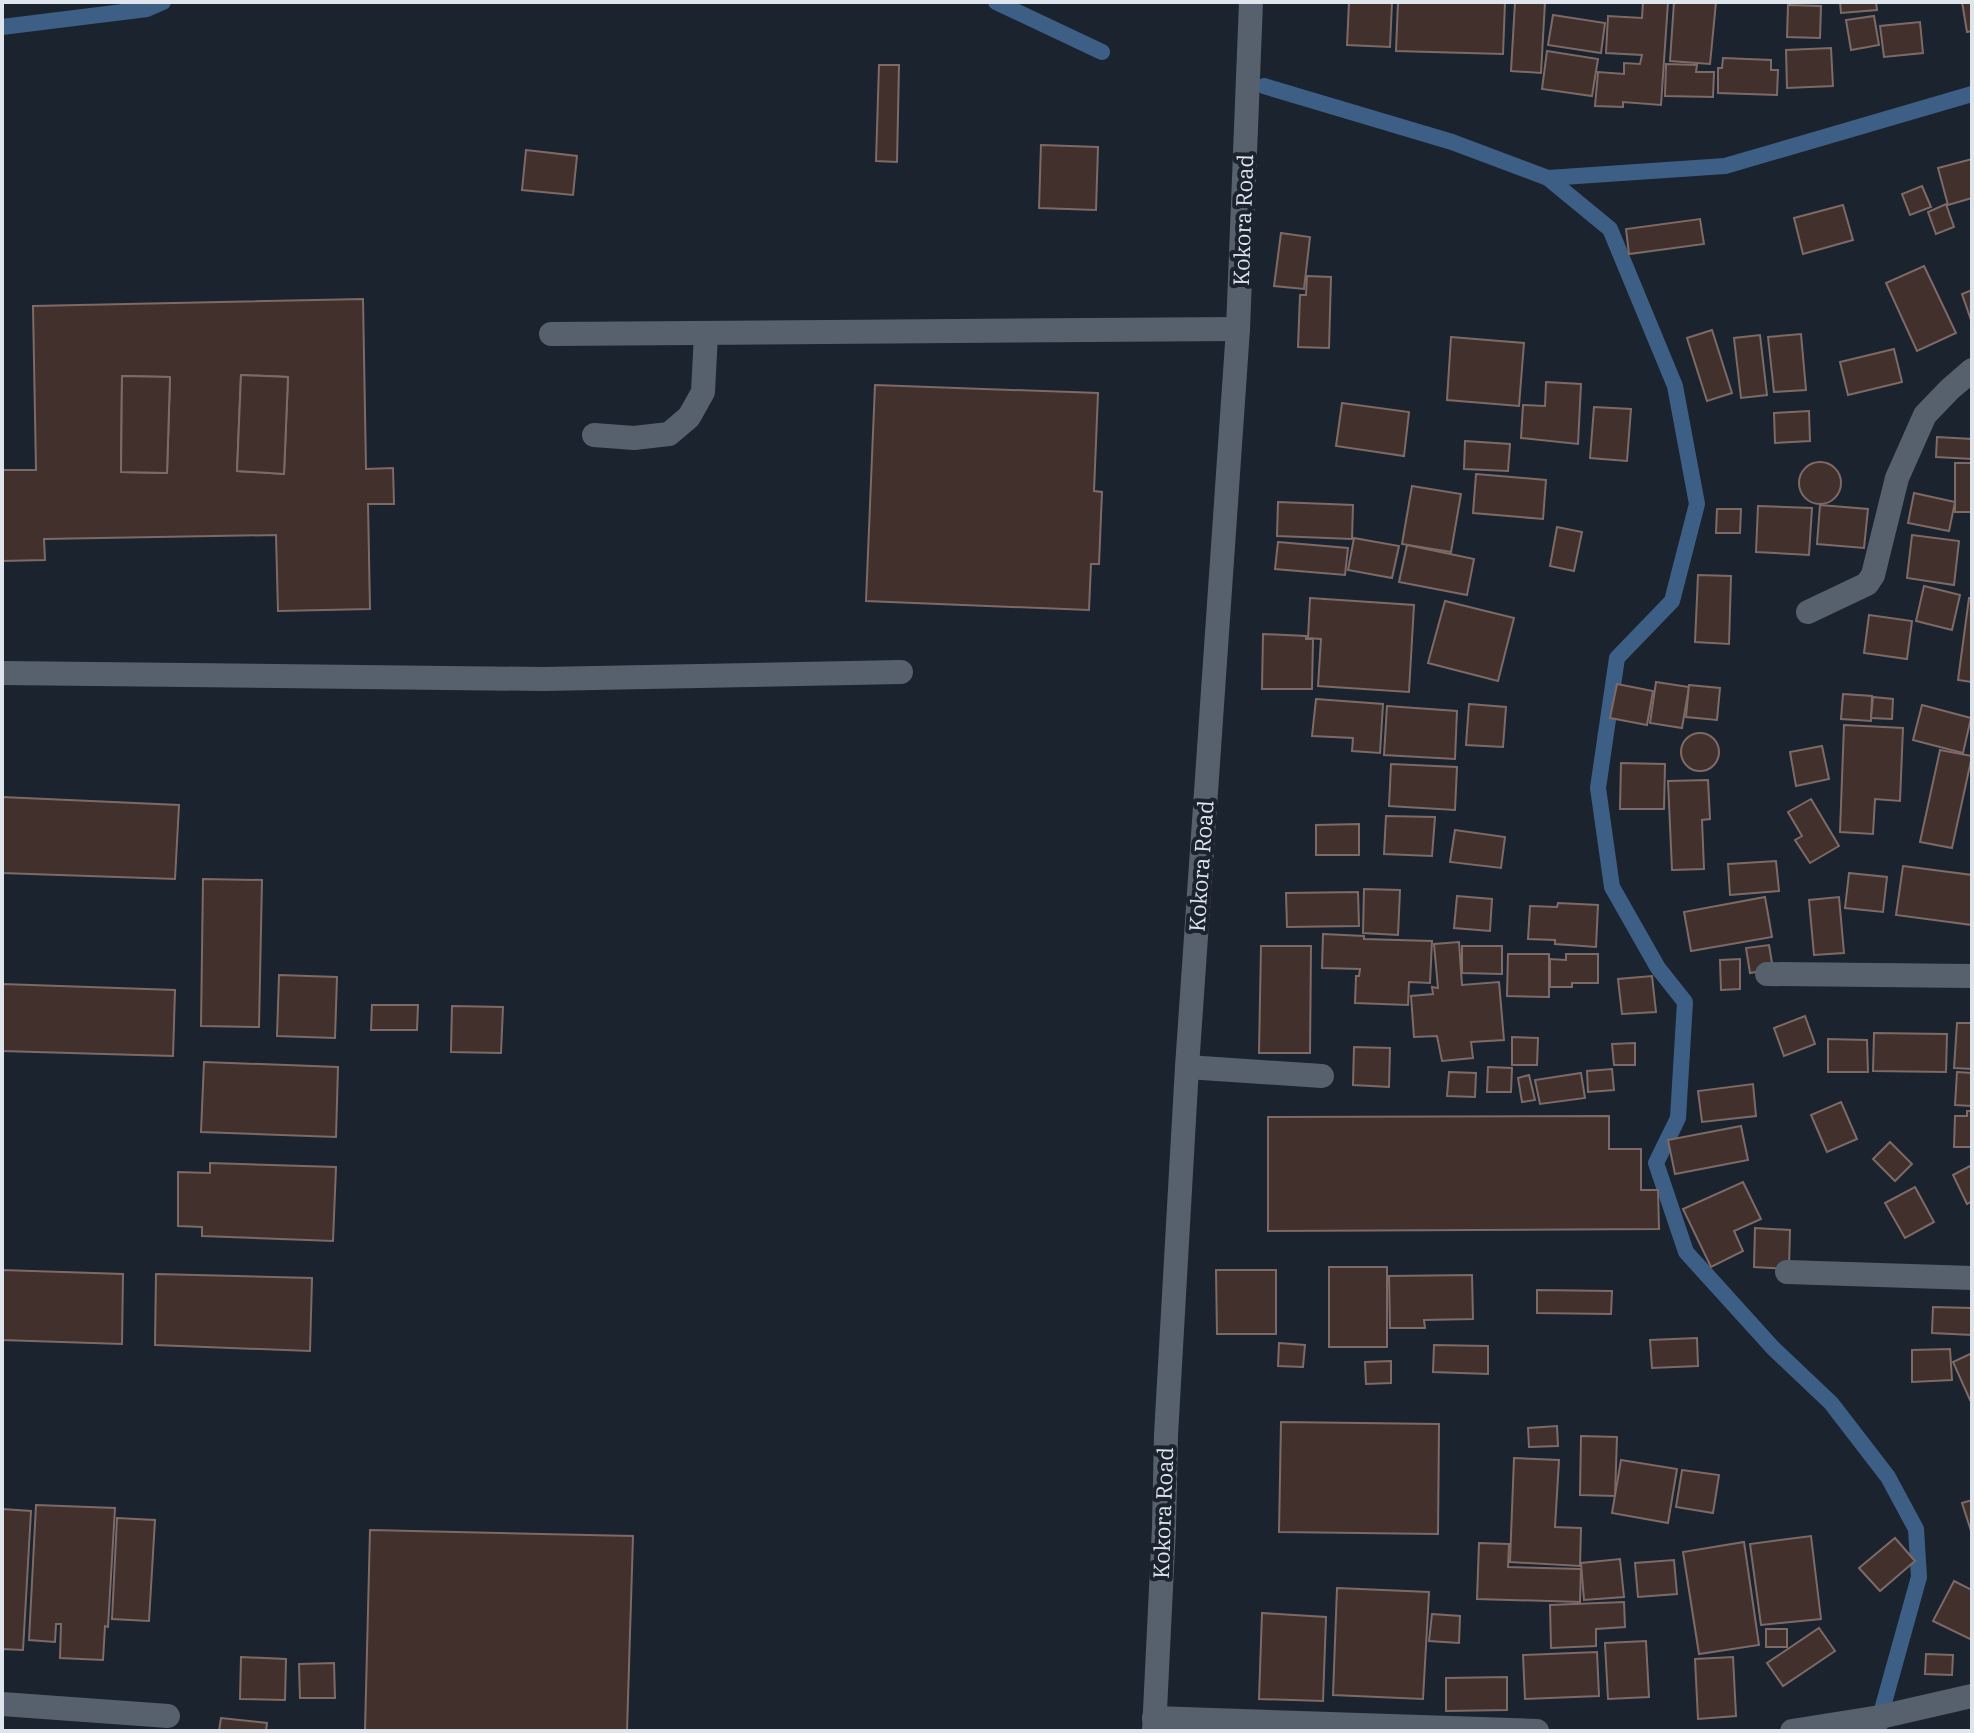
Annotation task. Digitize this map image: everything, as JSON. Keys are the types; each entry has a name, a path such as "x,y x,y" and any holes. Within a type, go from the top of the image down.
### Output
{"street":[{"name":"Kokora Road","path":"1154,1725 1166,1435 1187,1067 1238,329 1251,2"},
{"path":"551,334 1238,329"},
{"path":"594,435 634,438 669,434 689,417 703,392 706,334"},
{"path":"1808,612 1867,584 1873,575 1897,478 1925,415 1972,370"},
{"path":"2,673 543,679 901,672"},
{"path":"1767,974 1972,976"},
{"path":"1187,1067 1322,1076"},
{"path":"1787,1272 1972,1278"},
{"path":"1792,1731 1880,1717 1972,1696"},
{"path":"2,1704 168,1716"},
{"path":"1154,1725 1537,1731"}],"building":[{"path":"1349,2 1392,2 1390,47 1347,45"},
{"path":"1398,2 1505,2 1503,54 1396,51"},
{"path":"1515,2 1545,2 1541,73 1511,71"},
{"path":"1643,2 1668,2 1661,105 1623,102 1623,107 1595,106 1598,72 1624,74 1624,63 1640,64 1642,55 1606,53 1608,16 1642,18"},
{"path":"1674,2 1716,2 1710,64 1670,61"},
{"path":"1840,2 1876,2 1877,10 1841,13"},
{"path":"1962,2 1972,2 1972,31 1967,32"},
{"path":"1788,5 1821,6 1820,38 1787,37"},
{"path":"1553,15 1605,23 1601,53 1548,45"},
{"path":"1874,16 1879,45 1851,50 1846,20"},
{"path":"1920,22 1923,53 1884,57 1880,26"},
{"path":"1831,48 1833,86 1787,88 1786,50"},
{"path":"1547,51 1598,59 1592,96 1542,89"},
{"path":"1723,58 1771,60 1771,70 1778,70 1777,95 1718,93 1718,68 1722,68"},
{"path":"1666,64 1697,65 1696,72 1714,72 1713,97 1665,96"},
{"path":"879,65 899,65 897,162 876,161"},
{"path":"1041,145 1098,147 1096,210 1039,208"},
{"path":"526,150 577,156 573,195 522,190"},
{"path":"1972,159 1972,198 1948,205 1938,168"},
{"path":"1922,186 1931,207 1910,215 1902,194"},
{"path":"1946,204 1954,227 1936,234 1928,212"},
{"path":"1843,205 1853,240 1803,254 1794,218"},
{"path":"1700,219 1704,244 1629,254 1626,229"},
{"path":"1281,233 1310,237 1304,289 1274,286"},
{"path":"1924,266 1956,333 1917,351 1886,283"},
{"path":"1307,276 1331,277 1329,348 1298,347 1300,295 1306,295"},
{"path":"1972,290 1972,323 1962,294"},
{"path":"363,299 366,469 393,468 394,504 368,504 370,609 278,611 276,535 44,539 45,560 2,561 2,470 36,470 33,306","holes":["241,375 288,377 284,474 237,471","122,376 170,377 167,473 121,472"]},
{"path":"1712,330 1732,393 1707,401 1687,338"},
{"path":"1801,334 1806,390 1774,392 1768,337"},
{"path":"1760,335 1767,395 1741,398 1734,338"},
{"path":"1451,337 1524,343 1519,406 1447,400"},
{"path":"1894,349 1902,382 1848,395 1840,362"},
{"path":"241,375 288,377 284,474 237,471"},
{"path":"122,376 170,377 167,473 121,472"},
{"path":"1546,382 1581,384 1578,444 1521,438 1523,405 1545,406"},
{"path":"875,385 1098,393 1094,491 1102,492 1099,564 1091,564 1089,610 866,601"},
{"path":"1342,403 1409,412 1404,456 1336,446"},
{"path":"1594,407 1631,409 1627,461 1590,458"},
{"path":"1809,411 1810,441 1775,443 1774,413"},
{"path":"1937,437 1972,439 1972,459 1936,457"},
{"path":"1465,441 1510,444 1508,471 1464,469"},
{"path":"1820,462 1835,468 1841,483 1835,498 1820,504 1805,498 1799,483 1805,468"},
{"path":"1955,463 1972,463 1972,512 1955,512"},
{"path":"1476,474 1546,480 1543,519 1473,513"},
{"path":"1412,486 1461,494 1451,552 1402,544"},
{"path":"1914,493 1955,502 1949,531 1908,523"},
{"path":"1278,502 1353,505 1352,539 1277,536"},
{"path":"1820,505 1868,509 1864,548 1817,544"},
{"path":"1758,506 1812,508 1809,555 1756,552"},
{"path":"1717,509 1741,509 1740,533 1716,533"},
{"path":"1557,527 1582,532 1574,571 1550,566"},
{"path":"1912,535 1959,541 1954,585 1907,578"},
{"path":"1354,538 1399,546 1392,578 1348,570"},
{"path":"1278,542 1348,548 1345,575 1275,569"},
{"path":"1407,545 1474,559 1467,595 1399,582"},
{"path":"1698,575 1731,576 1729,644 1695,642"},
{"path":"1924,586 1960,595 1952,630 1916,621"},
{"path":"1310,598 1414,605 1409,692 1318,686 1321,639 1308,638"},
{"path":"1969,598 1972,598 1972,682 1958,680"},
{"path":"1445,601 1514,618 1498,681 1428,663"},
{"path":"1869,615 1912,621 1907,659 1864,653"},
{"path":"1263,634 1313,639 1312,689 1262,689"},
{"path":"1656,682 1689,687 1682,728 1650,723"},
{"path":"1617,684 1653,691 1647,725 1610,718"},
{"path":"1689,685 1720,688 1717,720 1686,717"},
{"path":"1843,694 1872,696 1871,721 1841,719"},
{"path":"1873,697 1893,699 1892,719 1871,718"},
{"path":"1316,699 1383,704 1380,753 1352,751 1353,738 1312,736"},
{"path":"1469,704 1506,707 1503,747 1466,745"},
{"path":"1922,705 1971,718 1963,753 1913,740"},
{"path":"1387,706 1457,711 1455,759 1384,755"},
{"path":"1844,725 1903,728 1900,801 1875,799 1873,834 1840,832"},
{"path":"1700,733 1713,739 1719,752 1713,765 1700,771 1687,765 1681,752 1687,739"},
{"path":"1822,746 1829,779 1796,786 1790,752"},
{"path":"1940,750 1972,756 1952,848 1920,842"},
{"path":"1621,763 1665,764 1664,809 1620,809"},
{"path":"1391,764 1457,767 1455,810 1389,806"},
{"path":"1708,780 1710,819 1702,820 1704,869 1672,870 1668,781"},
{"path":"2,797 179,805 175,879 2,873"},
{"path":"1811,799 1839,846 1810,863 1795,840 1802,836 1788,812"},
{"path":"1386,816 1435,817 1432,856 1384,854"},
{"path":"1359,824 1359,855 1316,855 1316,825"},
{"path":"1455,830 1505,837 1501,868 1450,862"},
{"path":"1776,861 1779,891 1730,895 1728,864"},
{"path":"1903,866 1972,875 1972,925 1896,915"},
{"path":"1849,873 1887,877 1883,912 1845,908"},
{"path":"203,879 262,880 259,1027 201,1026"},
{"path":"1364,889 1400,890 1398,935 1363,933"},
{"path":"1358,892 1359,926 1287,927 1286,893"},
{"path":"1457,896 1492,899 1490,931 1454,928"},
{"path":"1765,897 1772,937 1691,951 1684,912"},
{"path":"1839,897 1844,953 1814,955 1809,900"},
{"path":"1558,903 1598,905 1596,947 1528,939 1530,906 1557,907"},
{"path":"1323,934 1432,941 1430,983 1409,982 1408,1005 1355,1003 1356,976 1359,976 1360,969 1322,968"},
{"path":"1459,942 1462,985 1499,982 1504,1040 1471,1042 1473,1058 1442,1061 1437,1036 1414,1037 1411,996 1433,994 1432,987 1438,988 1434,944"},
{"path":"1769,945 1773,969 1750,973 1746,948"},
{"path":"1261,946 1311,946 1310,1053 1259,1053"},
{"path":"1462,946 1502,946 1502,974 1462,973"},
{"path":"1508,954 1549,954 1549,997 1507,996"},
{"path":"1566,954 1598,954 1598,983 1550,987 1550,959 1566,960"},
{"path":"1740,959 1740,989 1721,990 1720,960"},
{"path":"279,975 337,977 335,1038 277,1036"},
{"path":"1652,976 1656,1012 1622,1014 1618,979"},
{"path":"2,984 175,990 173,1056 2,1051"},
{"path":"372,1005 418,1005 417,1030 371,1030"},
{"path":"452,1006 503,1007 501,1053 451,1052"},
{"path":"1805,1016 1815,1044 1784,1056 1774,1028"},
{"path":"1957,1023 1972,1023 1972,1069 1954,1068"},
{"path":"1874,1033 1947,1034 1946,1072 1873,1071"},
{"path":"1512,1037 1538,1038 1537,1065 1512,1065"},
{"path":"1828,1039 1867,1040 1868,1072 1828,1072"},
{"path":"1635,1043 1635,1065 1614,1065 1612,1044"},
{"path":"1354,1047 1390,1048 1389,1087 1353,1085"},
{"path":"204,1062 338,1067 336,1137 201,1132"},
{"path":"1488,1067 1512,1068 1511,1092 1487,1092"},
{"path":"1612,1069 1614,1090 1588,1092 1587,1071"},
{"path":"1449,1072 1476,1073 1475,1097 1447,1096"},
{"path":"1957,1072 1972,1073 1972,1106 1955,1105"},
{"path":"1581,1073 1585,1098 1540,1104 1535,1080"},
{"path":"1529,1075 1535,1100 1522,1102 1518,1078"},
{"path":"1753,1084 1756,1116 1702,1122 1698,1091"},
{"path":"1841,1102 1857,1139 1827,1152 1811,1115"},
{"path":"1967,1111 1972,1111 1972,1147 1954,1147 1955,1116 1967,1116"},
{"path":"1609,1116 1609,1149 1641,1149 1641,1190 1658,1190 1659,1229 1268,1231 1268,1117"},
{"path":"1741,1126 1748,1160 1675,1174 1668,1140"},
{"path":"1890,1142 1912,1164 1895,1181 1873,1159"},
{"path":"210,1163 336,1167 333,1241 202,1236 202,1227 178,1226 178,1172 210,1173"},
{"path":"1972,1165 1972,1201 1967,1204 1953,1175"},
{"path":"1743,1182 1761,1219 1734,1231 1743,1251 1711,1267 1683,1209"},
{"path":"1915,1187 1934,1222 1905,1238 1885,1203"},
{"path":"1755,1228 1790,1230 1789,1269 1754,1267"},
{"path":"1329,1267 1387,1267 1387,1347 1329,1347"},
{"path":"2,1270 123,1274 122,1344 2,1340"},
{"path":"1216,1270 1276,1270 1276,1334 1217,1334"},
{"path":"156,1274 312,1278 310,1351 155,1345"},
{"path":"1472,1275 1473,1319 1424,1320 1425,1328 1390,1328 1389,1276"},
{"path":"1537,1290 1612,1291 1611,1314 1537,1313"},
{"path":"1933,1307 1972,1308 1972,1335 1932,1333"},
{"path":"1697,1338 1698,1366 1652,1368 1650,1340"},
{"path":"1279,1343 1305,1345 1303,1367 1278,1366"},
{"path":"1434,1345 1488,1346 1488,1374 1433,1372"},
{"path":"1950,1349 1952,1380 1912,1382 1912,1350"},
{"path":"1972,1353 1972,1399 1970,1400 1953,1362"},
{"path":"1391,1361 1391,1383 1366,1384 1365,1362"},
{"path":"1281,1422 1439,1424 1438,1534 1279,1532"},
{"path":"1557,1426 1558,1446 1529,1447 1528,1428"},
{"path":"1581,1436 1617,1437 1615,1496 1580,1495"},
{"path":"1514,1458 1559,1460 1555,1527 1581,1528 1580,1566 1510,1562"},
{"path":"1621,1460 1677,1469 1668,1523 1612,1513"},
{"path":"1682,1470 1719,1475 1713,1513 1676,1507"},
{"path":"1972,1500 1972,1534 1962,1503"},
{"path":"36,1505 115,1508 103,1660 60,1658 61,1624 56,1624 55,1642 29,1640"},
{"path":"2,1509 31,1511 23,1650 2,1649"},
{"path":"117,1518 155,1520 149,1621 112,1619"},
{"path":"370,1530 633,1536 627,1731 365,1731"},
{"path":"1811,1536 1821,1619 1761,1625 1750,1544"},
{"path":"1895,1538 1915,1561 1880,1591 1859,1568"},
{"path":"1744,1542 1759,1645 1699,1654 1683,1552"},
{"path":"1479,1543 1509,1544 1508,1567 1581,1569 1580,1602 1477,1599"},
{"path":"1620,1559 1624,1597 1584,1600 1581,1563"},
{"path":"1674,1560 1677,1594 1638,1597 1635,1563"},
{"path":"1954,1581 1972,1590 1972,1640 1933,1621"},
{"path":"1337,1588 1429,1592 1423,1699 1333,1695"},
{"path":"1624,1602 1625,1627 1596,1629 1596,1646 1551,1648 1550,1605"},
{"path":"1262,1613 1326,1617 1323,1701 1259,1699"},
{"path":"1432,1614 1460,1616 1459,1643 1429,1641"},
{"path":"1819,1628 1835,1651 1783,1686 1767,1663"},
{"path":"1766,1629 1787,1629 1787,1647 1766,1647"},
{"path":"1646,1641 1649,1697 1608,1699 1605,1643"},
{"path":"1597,1652 1599,1696 1525,1699 1523,1655"},
{"path":"1926,1654 1953,1655 1952,1675 1925,1674"},
{"path":"241,1657 286,1659 285,1700 240,1699"},
{"path":"1733,1657 1736,1716 1698,1719 1695,1659"},
{"path":"334,1663 335,1698 300,1698 299,1664"},
{"path":"1507,1677 1507,1710 1446,1711 1446,1678"},
{"path":"221,1718 267,1723 266,1731 219,1731"}],"waterway":[{"path":"2,27 147,9 163,2"},
{"path":"996,2 1102,52"},
{"path":"1264,86 1452,142 1548,178 1610,229 1675,386 1697,504 1672,601 1617,658 1598,788 1612,887 1658,968 1685,1002 1678,1118 1656,1163 1686,1252 1773,1348 1831,1403 1888,1477 1916,1529 1919,1577 1880,1717 1879,1731"},
{"path":"1548,178 1725,166 1972,94"}]}
